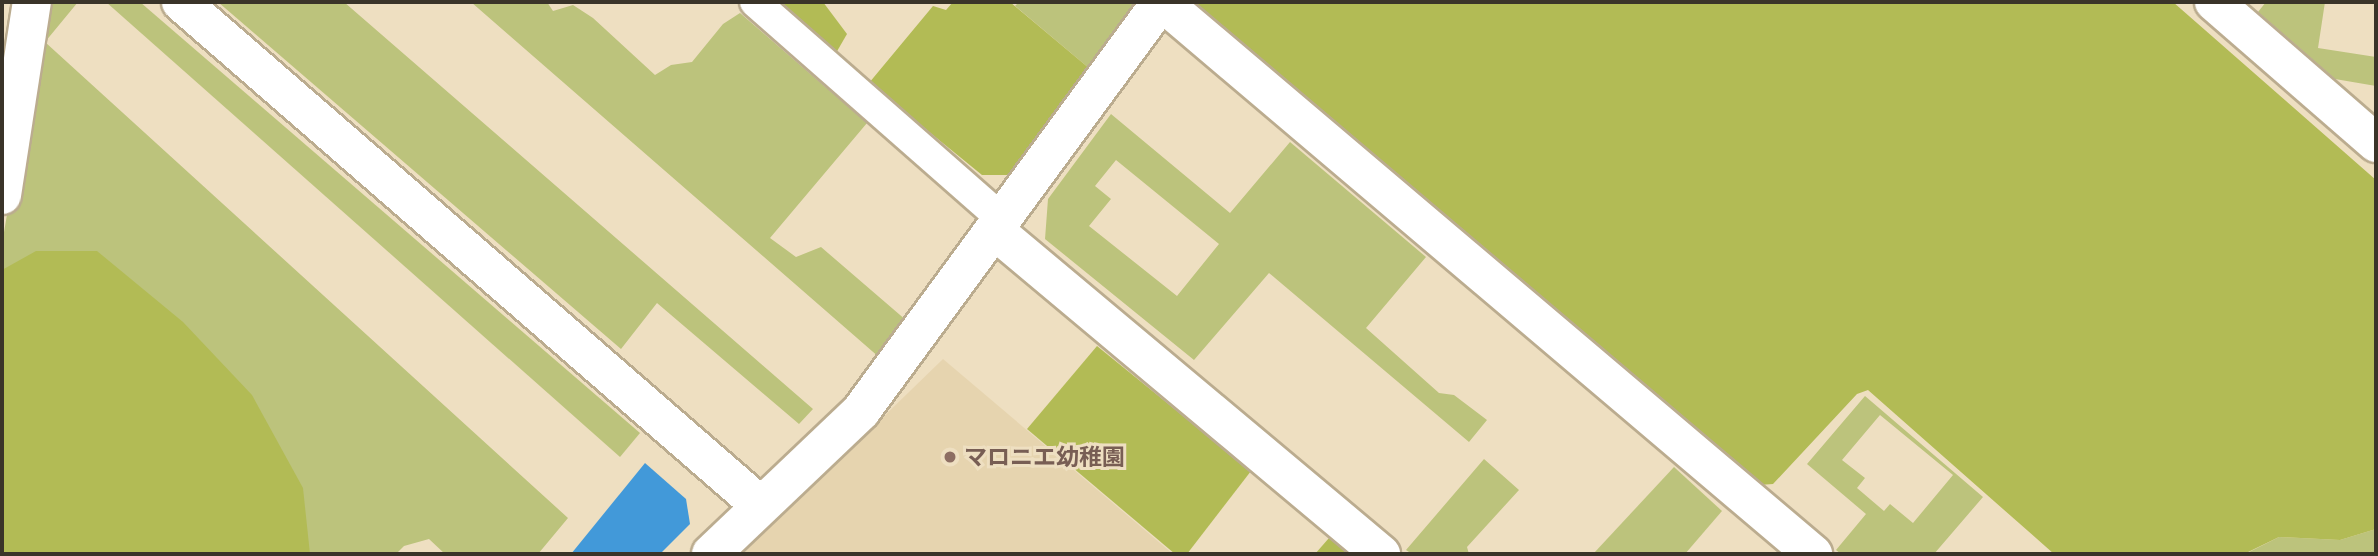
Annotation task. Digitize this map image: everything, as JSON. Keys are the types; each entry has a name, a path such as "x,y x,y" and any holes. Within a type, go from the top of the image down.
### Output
{"street":[{"path":"2,195 32,2"},
{"path":"181,2 761,506"},
{"path":"711,554 861,411 1162,2 1813,554"},
{"path":"2214,2 2376,144"},
{"path":"998,225 1381,554"}],"lane":[{"path":"755,2 998,225"}],"shaded area":[{"name":"マロニエ幼稚園","path":"943,359 1173,554 742,554"}],"green space":[{"path":"43,2 78,2 45,42 568,518 538,554 445,554 429,539 404,546 396,554 2,554 2,244"},
{"path":"106,2 140,2 640,433 620,457"},
{"path":"218,2 344,2 813,409 799,424 657,303 621,349"},
{"path":"471,2 547,2 553,11 573,5 593,18 655,75 671,65 692,62 723,24 740,13 867,123 770,238 796,257 821,247 907,321 880,358"},
{"path":"767,2 823,2 847,34 836,53 821,49"},
{"path":"953,2 1010,2 1090,69 1009,175 982,175 869,83 933,6 946,10"},
{"path":"1019,2 1140,2 1090,69 1015,6"},
{"path":"1188,2 2173,2 2376,180 2376,529 2340,540 2279,537 2244,554 2054,554 1868,390 1857,394 1773,484 1759,485"},
{"path":"2266,2 2325,2 2318,48 2376,57 2376,86 2335,79 2258,12"},
{"path":"1111,114 1230,213 1290,142 1426,257 1366,328 1439,393 1454,395 1487,420 1469,442 1269,273 1194,360 1045,239 1048,199","holes":["1116,160 1219,244 1177,296 1089,226 1111,199 1095,186"]},
{"path":"36,251 97,251 183,322 252,395 303,488 310,554 2,554 2,270"},
{"path":"1097,346 1251,471 1187,554 1175,554 1027,429"},
{"path":"1865,396 1983,497 1934,554 1841,554 1836,550 1866,514 1807,464","holes":["1880,415 1953,475 1913,523 1890,504 1884,511 1857,488 1865,478 1842,460"]},
{"path":"1484,459 1519,490 1467,547 1469,554 1412,554 1406,550"},
{"path":"1674,467 1722,511 1685,554 1594,553"},
{"path":"2376,529 2376,554 2245,554 2279,537 2340,540"},
{"path":"1329,538 1333,538 1352,554 1315,554"}],"water":[{"path":"645,463 686,499 690,524 660,554 571,554"}],"place":[{"name":"マロニエ幼稚園","path":"950,457"}]}
